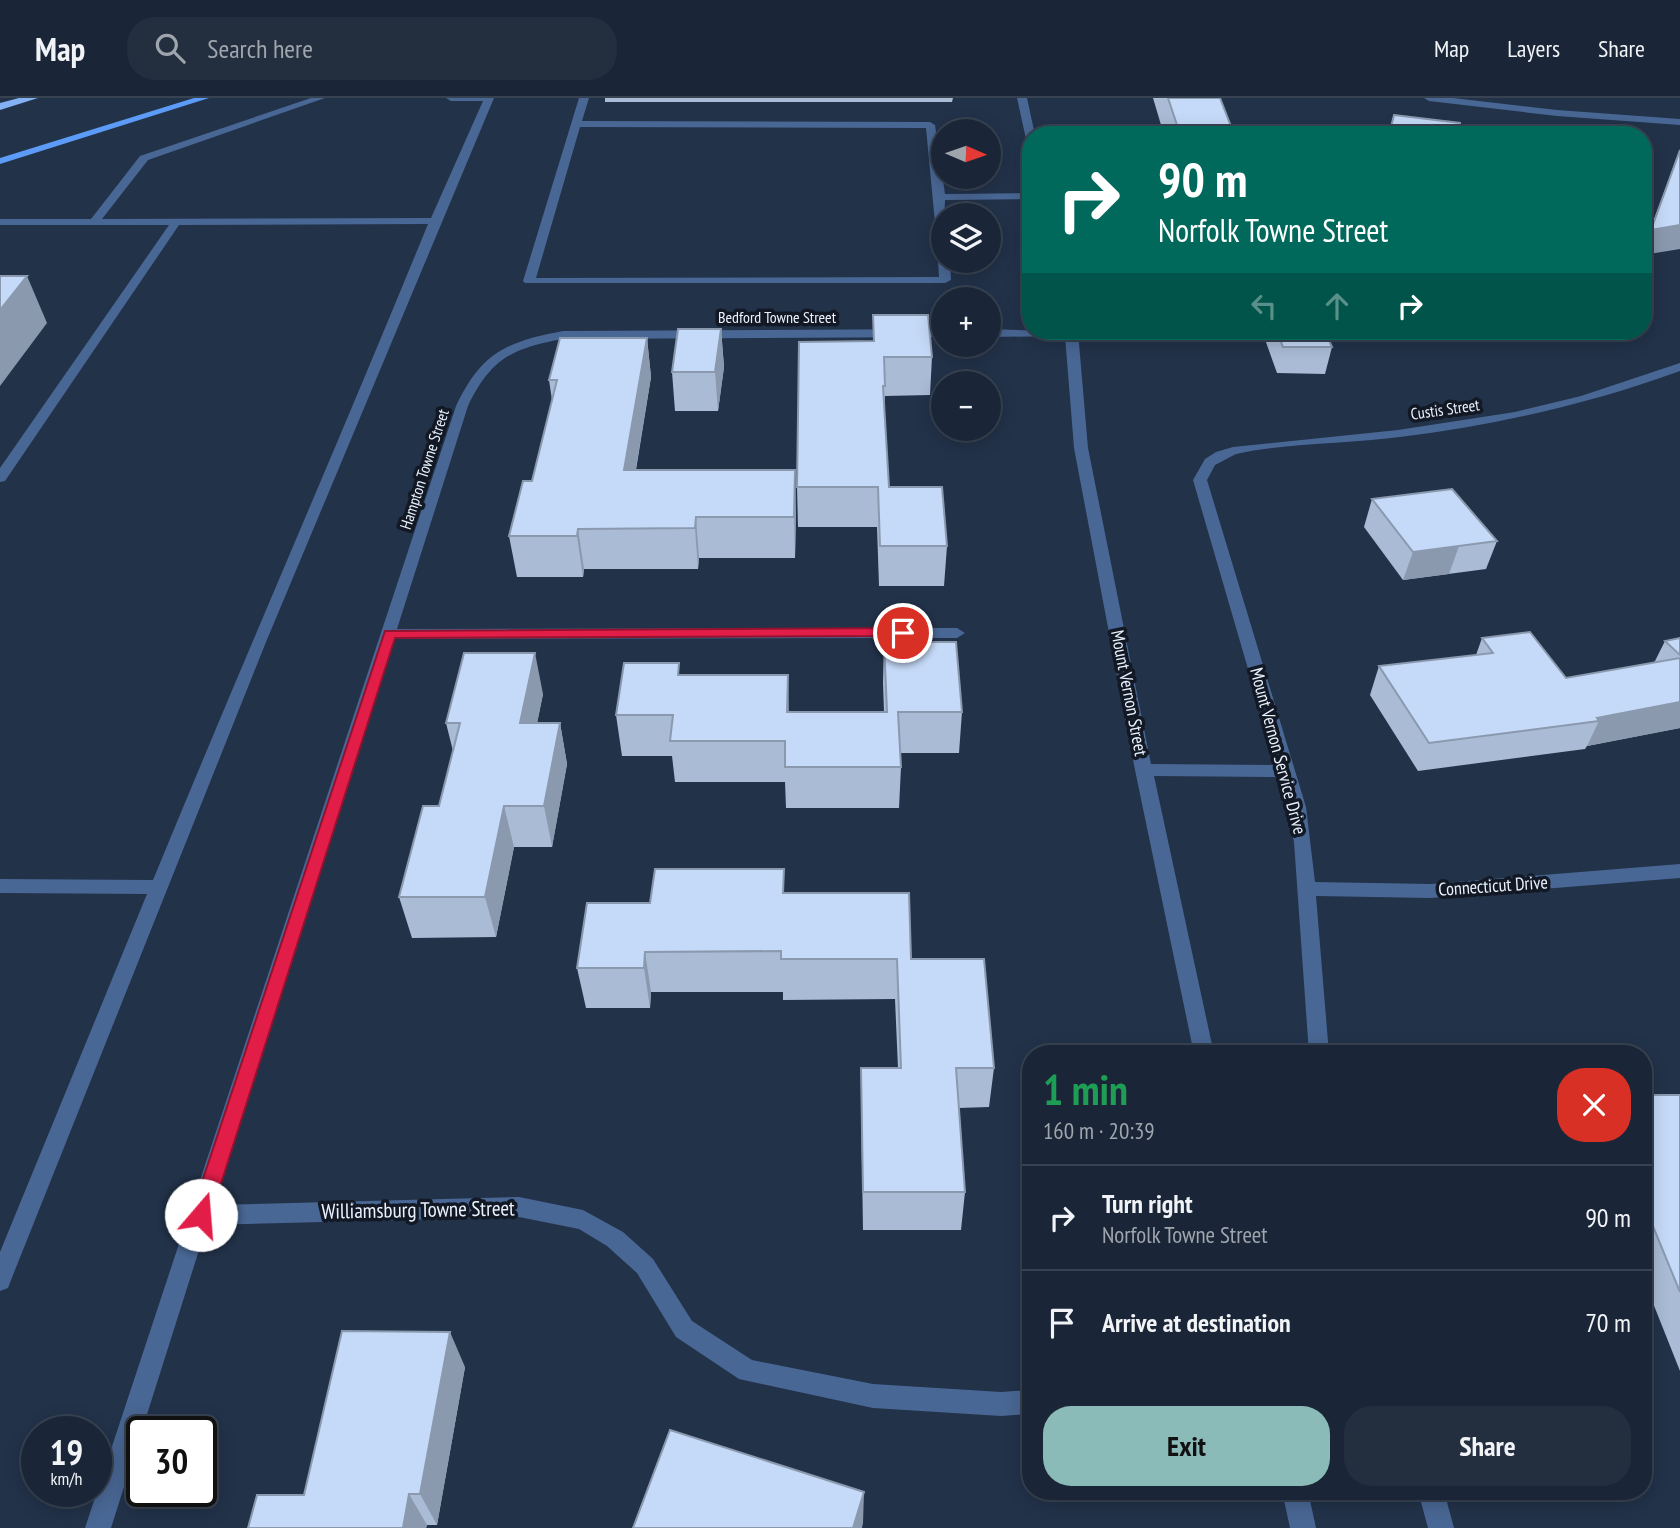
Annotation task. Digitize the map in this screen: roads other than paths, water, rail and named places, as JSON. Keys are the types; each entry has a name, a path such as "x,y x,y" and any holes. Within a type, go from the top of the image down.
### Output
{"highway":[{"path":"0,107 32,98"}],"main road":[{"path":"0,161 204,98"}],"street":[{"path":"94,222 144,158 320,98"},
{"path":"0,1280 258,642 489,98 451,98"},
{"path":"584,98 529,281 945,280 945,273"},
{"path":"1022,98 1028,126"},
{"path":"1429,98 1557,113 1680,122"},
{"path":"577,124 930,125 940,203"},
{"path":"940,197 1022,196"},
{"path":"0,222 435,222"},
{"path":"0,478 176,222"},
{"path":"1001,333 1022,332"},
{"name":"Bedford Towne Street","path":"526,342 563,335 606,333 931,333"},
{"name":"Mount Vernon Street","path":"1073,340 1081,448 1144,770 1202,1045"},
{"name":"Hampton Towne Street","path":"98,1528 470,388 489,360 505,349 526,342"},
{"name":"Custis Street","path":"1210,460 1225,452 1241,449 1438,429 1508,417 1589,398 1680,368"},
{"name":"Mount Vernon Service Drive","path":"1210,460 1203,468 1200,480 1297,807 1318,1045"},
{"path":"390,634 957,633"},
{"path":"1144,770 1286,771"},
{"name":"Connecticut Drive","path":"1306,889 1431,891 1680,871"},
{"path":"0,886 160,887"},
{"name":"Williamsburg Towne Street","path":"201,1215 519,1207 583,1220 615,1239 645,1266 684,1329 747,1371 873,1396 1001,1404 1022,1403"},
{"path":"1297,1500 1303,1528"},
{"path":"1433,1500 1441,1528"}]}
